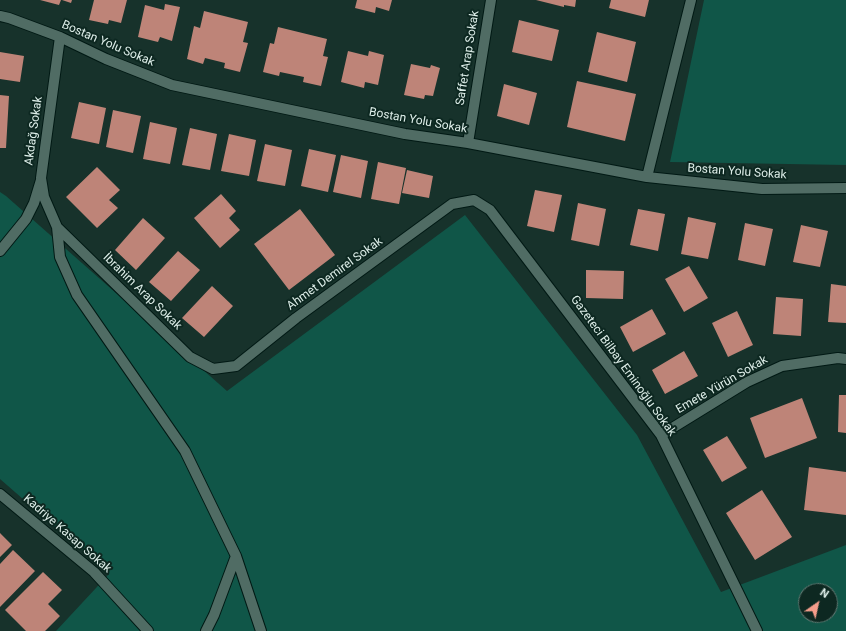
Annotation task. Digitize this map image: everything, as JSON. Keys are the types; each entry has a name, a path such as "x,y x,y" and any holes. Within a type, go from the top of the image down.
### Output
{"street":[{"name":"Saffet Arap Sokak","path":"468,143 491,0"},
{"path":"647,178 691,0"},
{"name":"Bostan Yolu Sokak","path":"0,16 60,37 106,59 172,85 406,134 468,143 647,178 762,189 846,188"},
{"name":"Akdağ Sokak","path":"57,227 44,197 41,178 60,37"},
{"path":"0,251 26,219 34,203 41,178"},
{"name":"Ahmet Demirel Sokak","path":"213,369 236,366 296,318 452,204 474,200"},
{"name":"Gazeteci Bilbay Eminoğlu Sokak","path":"474,200 490,210 661,435 757,631"},
{"path":"57,227 60,257 77,295 185,451 236,556 261,631"},
{"name":"İbrahim Arap Sokak","path":"57,227 190,357 213,369"},
{"name":"Emete Yürün Sokak","path":"661,435 748,382 782,366 838,358 846,359"},
{"name":"Kadriye Kasap Sokak","path":"0,494 94,572 148,631"},
{"path":"206,631 214,615 236,556"}],"green space":[{"path":"704,0 846,0 846,165 670,162"},
{"path":"0,192 227,391 465,215 637,435 721,592 846,545 846,631 56,631 109,574 0,479"}],"building":[{"path":"40,0 61,0 59,5"},
{"path":"62,0 72,0 71,3"},
{"path":"94,0 127,0 121,23 109,20 108,24 89,20"},
{"path":"357,0 392,0 389,11 376,7 375,13 355,8"},
{"path":"536,0 576,0 575,7 564,5 564,7"},
{"path":"611,0 649,0 645,17 609,8"},
{"path":"165,4 180,7 172,41 160,37 158,42 138,37 145,5 164,10"},
{"path":"204,11 248,22 243,42 248,43 240,72 224,68 225,63 205,58 203,64 187,59 194,26 200,28"},
{"path":"519,20 559,30 552,61 512,52"},
{"path":"278,27 327,39 323,56 328,57 321,86 303,82 304,77 280,72 279,76 263,72 270,43 274,44"},
{"path":"597,32 636,42 627,82 588,72"},
{"path":"348,51 368,56 369,51 384,55 378,85 365,82 364,88 341,82"},
{"path":"0,52 24,56 20,82 0,79"},
{"path":"411,64 430,68 431,65 440,68 433,96 425,95 424,99 404,95"},
{"path":"577,81 636,94 625,141 567,127"},
{"path":"504,84 537,93 529,125 497,116"},
{"path":"0,95 9,96 6,148 0,148"},
{"path":"79,102 106,108 99,144 71,138"},
{"path":"113,110 141,116 133,153 106,147"},
{"path":"150,122 177,128 170,164 143,159"},
{"path":"190,128 217,134 210,170 182,165"},
{"path":"229,134 256,140 249,176 221,171"},
{"path":"265,144 292,150 285,186 257,181"},
{"path":"309,149 336,155 328,192 301,186"},
{"path":"341,155 368,161 361,198 333,192"},
{"path":"378,162 406,168 399,204 371,199"},
{"path":"97,167 120,190 109,200 118,208 97,228 66,197"},
{"path":"407,170 433,176 429,198 402,193"},
{"path":"535,190 562,195 554,232 527,226"},
{"path":"221,194 236,211 229,218 240,230 220,248 194,218"},
{"path":"578,203 606,209 599,246 571,240"},
{"path":"300,209 335,255 289,290 254,244"},
{"path":"638,209 665,214 658,251 630,245"},
{"path":"688,217 716,223 708,259 681,254"},
{"path":"143,218 165,238 136,270 115,250"},
{"path":"745,223 773,229 765,266 738,260"},
{"path":"801,225 828,231 820,267 793,262"},
{"path":"178,251 200,270 171,301 149,282"},
{"path":"689,266 708,298 684,312 665,279"},
{"path":"586,270 624,271 623,299 586,298"},
{"path":"831,284 846,286 846,323 828,322"},
{"path":"212,286 233,306 204,337 182,318"},
{"path":"776,297 803,299 801,336 773,334"},
{"path":"652,309 666,334 633,352 620,327"},
{"path":"737,311 753,345 728,357 712,323"},
{"path":"684,351 698,376 665,394 652,370"},
{"path":"839,395 846,395 846,433 838,432"},
{"path":"802,398 817,438 765,458 750,418"},
{"path":"727,436 747,468 722,482 703,450"},
{"path":"809,467 846,472 846,515 804,510"},
{"path":"762,490 792,537 755,560 726,513"},
{"path":"0,533 12,545 0,557"},
{"path":"13,550 35,571 0,607 0,564"},
{"path":"43,572 62,590 48,604 60,616 45,631 26,631 5,610"}]}
